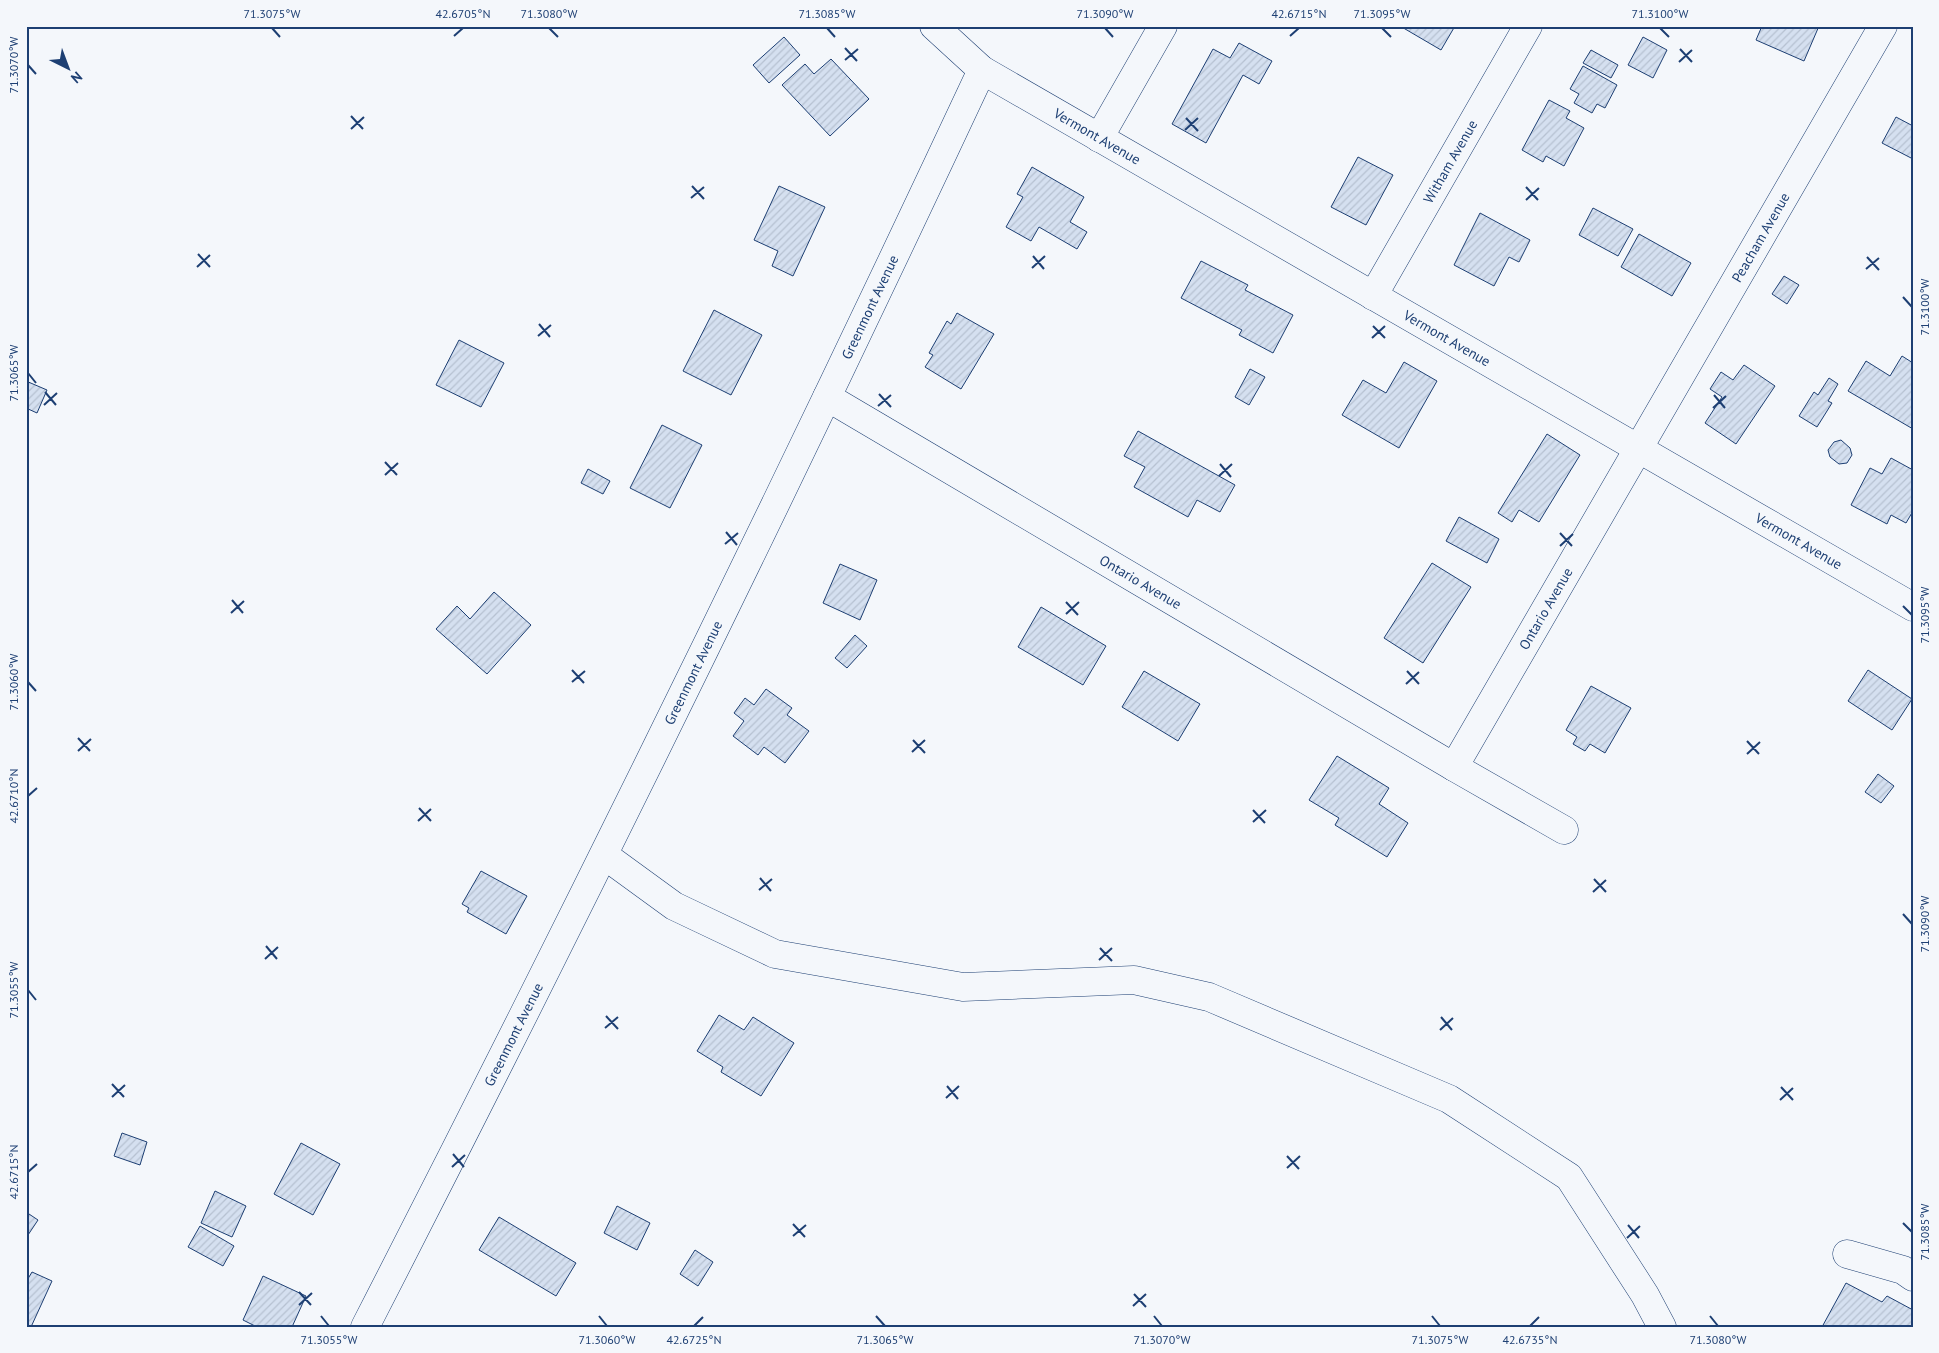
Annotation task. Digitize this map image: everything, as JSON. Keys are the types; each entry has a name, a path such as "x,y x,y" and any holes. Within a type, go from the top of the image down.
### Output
{"street":[{"path":"934,26 982,70"},
{"path":"1099,138 1163,26"},
{"name":"Witham Avenue","path":"1373,296 1528,26"},
{"name":"Peacham Avenue","path":"1639,449 1883,26"},
{"name":"Vermont Avenue","path":"982,70 1639,449 1909,597"},
{"name":"Greenmont Avenue","path":"364,1327 604,855 827,397 982,70"},
{"name":"Ontario Avenue","path":"827,397 1564,830"},
{"name":"Ontario Avenue","path":"1454,767 1639,449"},
{"path":"604,855 674,906 775,954 963,987 1134,980 1209,997 1450,1100 1570,1177 1646,1295 1662,1327"},
{"path":"1847,1254 1903,1270 1913,1277"}],"building":[{"path":"1400,26 1455,26 1441,50"},
{"path":"1762,26 1819,26 1804,61 1756,40"},
{"path":"784,37 800,55 769,83 753,65"},
{"path":"1643,37 1667,50 1653,78 1628,65"},
{"path":"1239,43 1272,61 1259,84 1243,75 1206,143 1172,124 1213,49 1230,58"},
{"path":"1591,50 1618,65 1611,78 1583,63"},
{"path":"831,59 869,99 830,136 782,85 805,64 814,74"},
{"path":"1583,66 1617,85 1605,108 1597,104 1592,113 1574,103 1579,94 1570,89"},
{"path":"1549,100 1570,111 1566,118 1584,128 1564,166 1546,156 1543,162 1522,150"},
{"path":"1896,117 1913,126 1913,159 1882,143"},
{"path":"1358,157 1393,175 1366,225 1331,207"},
{"path":"1032,167 1084,197 1070,222 1087,232 1077,249 1039,227 1031,241 1006,227 1023,197 1017,194"},
{"path":"779,186 825,207 793,276 772,266 778,251 754,240"},
{"path":"1593,208 1633,229 1618,256 1579,235"},
{"path":"1480,213 1530,240 1519,262 1509,257 1494,286 1454,265"},
{"path":"1639,234 1691,263 1672,296 1621,267"},
{"path":"1201,261 1248,285 1245,290 1293,315 1273,353 1239,335 1242,330 1181,298"},
{"path":"1784,276 1799,285 1787,304 1772,294"},
{"path":"714,310 762,335 731,395 683,371"},
{"path":"957,313 994,334 961,389 925,367 933,355 929,353 947,321 951,324"},
{"path":"459,340 504,363 481,407 436,385"},
{"path":"1902,356 1913,363 1913,429 1848,391 1866,361 1890,376"},
{"path":"1404,362 1437,381 1399,448 1342,415 1363,380 1386,393"},
{"path":"1744,365 1775,386 1736,444 1705,423 1722,397 1710,389 1721,372 1733,380"},
{"path":"1250,369 1265,377 1249,405 1235,397"},
{"path":"1829,378 1838,384 1828,401 1832,403 1817,427 1799,416 1814,392 1818,395"},
{"path":"26,381 47,390 37,413 26,408"},
{"path":"662,425 702,445 670,508 630,488"},
{"path":"1138,431 1235,485 1220,512 1197,500 1188,517 1134,487 1145,467 1124,456"},
{"path":"1547,434 1580,455 1539,522 1519,510 1512,522 1498,513"},
{"path":"1841,440 1850,448 1852,455 1847,463 1839,464 1830,457 1828,450 1834,442"},
{"path":"1891,458 1913,470 1913,511 1906,523 1891,515 1887,524 1851,505 1870,468 1882,474"},
{"path":"588,469 610,481 603,494 581,483"},
{"path":"1459,517 1499,539 1487,563 1446,541"},
{"path":"1432,563 1471,587 1423,663 1384,638"},
{"path":"840,564 877,580 860,620 823,603"},
{"path":"494,592 531,625 487,674 436,629 457,606 470,619"},
{"path":"1041,607 1106,646 1083,685 1018,647"},
{"path":"855,635 867,646 847,668 835,658"},
{"path":"1868,670 1912,699 1892,730 1848,701"},
{"path":"1144,671 1200,704 1178,741 1122,707"},
{"path":"1591,686 1631,708 1605,753 1590,744 1585,751 1573,744 1577,737 1566,730"},
{"path":"766,689 792,708 787,715 809,731 785,763 764,747 758,755 733,736 744,721 734,713 745,698 754,705"},
{"path":"1337,756 1389,788 1379,804 1408,823 1387,857 1335,825 1339,818 1309,800"},
{"path":"1878,774 1894,786 1881,803 1865,792"},
{"path":"481,871 527,896 506,934 467,912 469,908 462,904"},
{"path":"719,1015 744,1030 753,1017 794,1043 761,1096 721,1072 723,1067 697,1051"},
{"path":"122,1133 147,1142 140,1165 114,1156"},
{"path":"301,1143 340,1164 313,1215 274,1194"},
{"path":"215,1191 246,1206 232,1237 201,1223"},
{"path":"617,1206 650,1223 637,1250 604,1233"},
{"path":"26,1212 38,1220 26,1238"},
{"path":"499,1217 576,1263 556,1296 479,1250"},
{"path":"200,1226 234,1246 223,1266 188,1247"},
{"path":"695,1250 713,1262 698,1286 680,1274"},
{"path":"32,1272 52,1281 31,1327 26,1327 26,1282"},
{"path":"263,1276 306,1296 292,1327 257,1327 243,1320"},
{"path":"1846,1283 1882,1302 1887,1296 1913,1310 1913,1327 1822,1327"}]}
